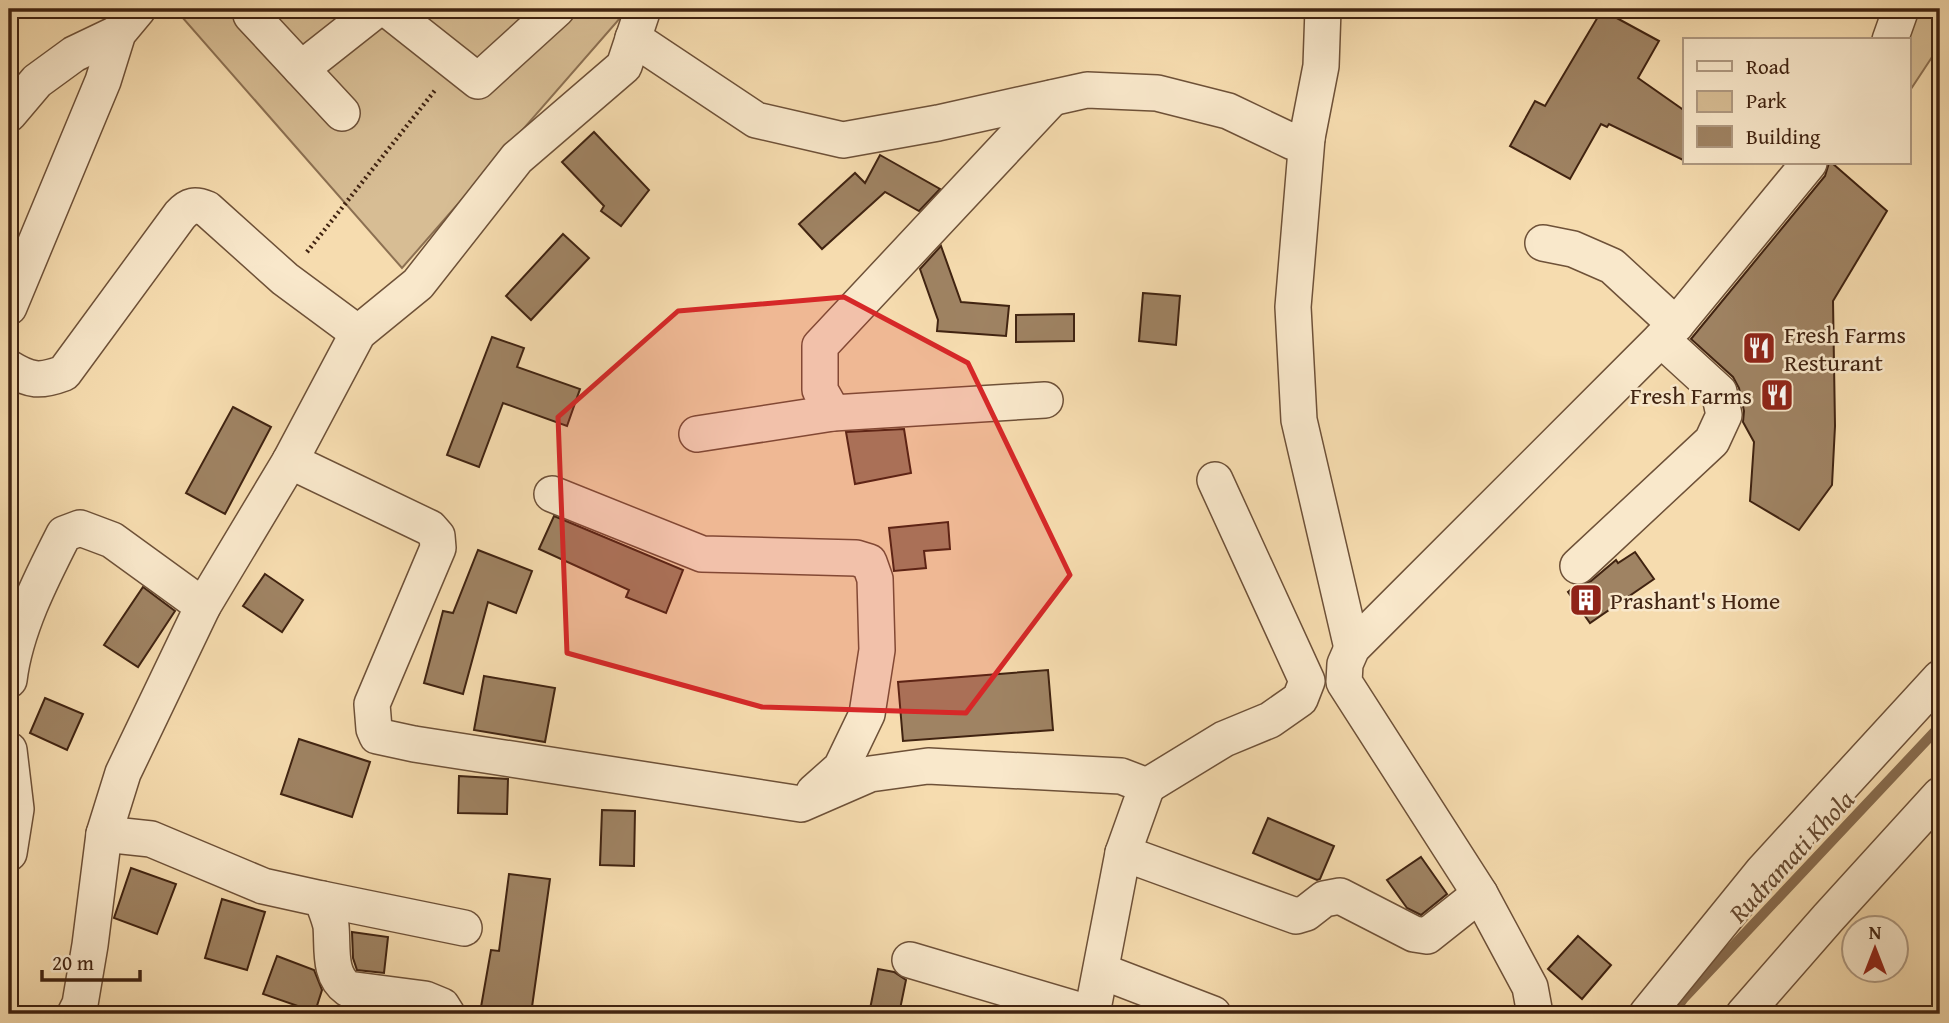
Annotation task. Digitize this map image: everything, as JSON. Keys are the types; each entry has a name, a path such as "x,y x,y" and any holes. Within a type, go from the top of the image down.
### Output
{"street":[{"path":"301,69 377,9"},
{"path":"387,9 478,81 556,9"},
{"path":"1323,9 1321,66 1307,138 1293,307 1299,420 1352,648"},
{"path":"1891,38 1901,9"},
{"path":"251,15 342,113"},
{"path":"9,114 37,81 74,54 128,21"},
{"path":"9,307 128,21"},
{"path":"75,1014 90,945 104,834 122,773 203,606 290,461 358,333 418,284 517,158 624,66 638,24 756,120 843,140 937,123 1087,90 1157,93 1228,111 1293,142 1307,138"},
{"path":"833,412 820,390 820,346 1052,98"},
{"path":"1535,1014 1530,987 1480,894 1344,682 1345,664 1352,648 1669,332 1808,164"},
{"path":"9,368 25,378 45,380 64,373 186,208 197,205 206,209 285,279 358,333"},
{"path":"1543,243 1573,249 1612,267 1719,393 1724,415 1712,441 1578,566"},
{"path":"697,434 833,412 1045,400"},
{"path":"290,461 430,528 437,536 439,548 372,704 377,736 414,744 801,803 870,774 928,766 1121,776 1147,786"},
{"path":"909,960 1092,1014 1123,853 1147,786 1224,739 1270,720 1300,699 1307,681 1215,480"},
{"path":"552,494 702,554 856,558 869,562 875,579 877,650 867,715 841,768 801,803"},
{"path":"9,680 11,664 44,573 64,534 79,528 112,540 203,606"},
{"path":"1647,1014 1763,871 1940,678"},
{"path":"9,750 16,809 9,853"},
{"path":"1744,1014 1940,795"},
{"path":"104,834 150,839 263,886 464,928"},
{"path":"1123,853 1296,916 1306,913 1324,899 1340,896 1414,934 1427,936 1480,894"},
{"path":"322,899 330,922 333,967 340,984 348,989 425,999 442,1006 447,1014"},
{"path":"1101,971 1213,1014"}],"path":[{"path":"285,279 456,64"}],"highlighted area":[{"path":"844,297 968,363 1070,575 966,713 762,707 567,653 558,417 678,311"}],"green space":[{"path":"175,9 628,9 402,268"},
{"path":"1913,9 1940,9 1940,45 1910,90 1910,38 1901,38"}],"building":[{"path":"1602,10 1659,41 1638,78 1683,110 1683,160 1609,124 1607,127 1601,124 1570,179 1510,146 1535,101 1545,106"},
{"path":"594,132 649,190 621,226 601,211 604,206 562,162"},
{"path":"880,155 940,189 919,211 885,192 822,249 799,224 855,173 865,183"},
{"name":"Fresh Farms Resturant","path":"1829,164 1833,164 1887,211 1833,301 1835,426 1832,485 1799,530 1750,501 1754,442 1743,422 1744,411 1739,388 1733,377 1691,339 1825,176"},
{"path":"563,234 589,258 531,320 506,296"},
{"path":"941,246 961,302 1009,306 1006,336 937,331 938,320 920,269"},
{"path":"1143,293 1180,296 1176,345 1139,341"},
{"path":"1074,314 1074,341 1016,342 1016,315"},
{"path":"492,337 524,348 517,367 580,389 567,426 503,403 479,467 447,455"},
{"path":"233,407 271,427 225,514 186,493"},
{"path":"904,429 911,473 855,484 846,432"},
{"path":"554,516 683,570 666,613 626,597 629,590 539,549"},
{"path":"948,522 950,549 924,551 926,568 894,571 889,528"},
{"path":"478,550 532,571 516,613 488,602 463,694 424,683 443,611 453,613"},
{"path":"1635,552 1654,579 1590,623 1568,592 1577,585 1591,581 1616,560 1618,563"},
{"path":"265,574 303,600 282,632 243,606"},
{"path":"143,587 175,611 138,667 104,645"},
{"path":"1048,670 1053,730 903,741 898,682"},
{"path":"484,676 555,688 545,742 474,730"},
{"path":"45,698 83,714 67,750 30,733"},
{"path":"299,739 370,762 352,817 281,794"},
{"path":"459,776 508,779 507,814 458,813"},
{"path":"602,810 635,811 634,866 600,865"},
{"path":"1268,818 1334,846 1320,879 1253,853"},
{"path":"1421,857 1447,894 1421,915 1407,908 1387,880"},
{"path":"131,868 176,884 157,934 114,918"},
{"path":"509,874 550,879 531,1014 481,1007 491,950 499,951"},
{"path":"222,899 265,912 247,970 205,958"},
{"path":"352,932 388,937 384,973 357,970 353,958"},
{"path":"1578,936 1611,965 1582,999 1548,969"},
{"path":"277,956 314,970 322,990 315,1012 263,994"},
{"path":"878,969 894,972 906,980 899,1014 869,1014"}],"waterway":[{"name":"Rudramati Khola","path":"1672,1014 1684,998 1940,726"}],"place":[{"name":"Fresh Farms Resturant","path":"1759,348"},
{"name":"Fresh Farms","path":"1777,395"},
{"name":"Prashant's Home","path":"1586,600"}]}
